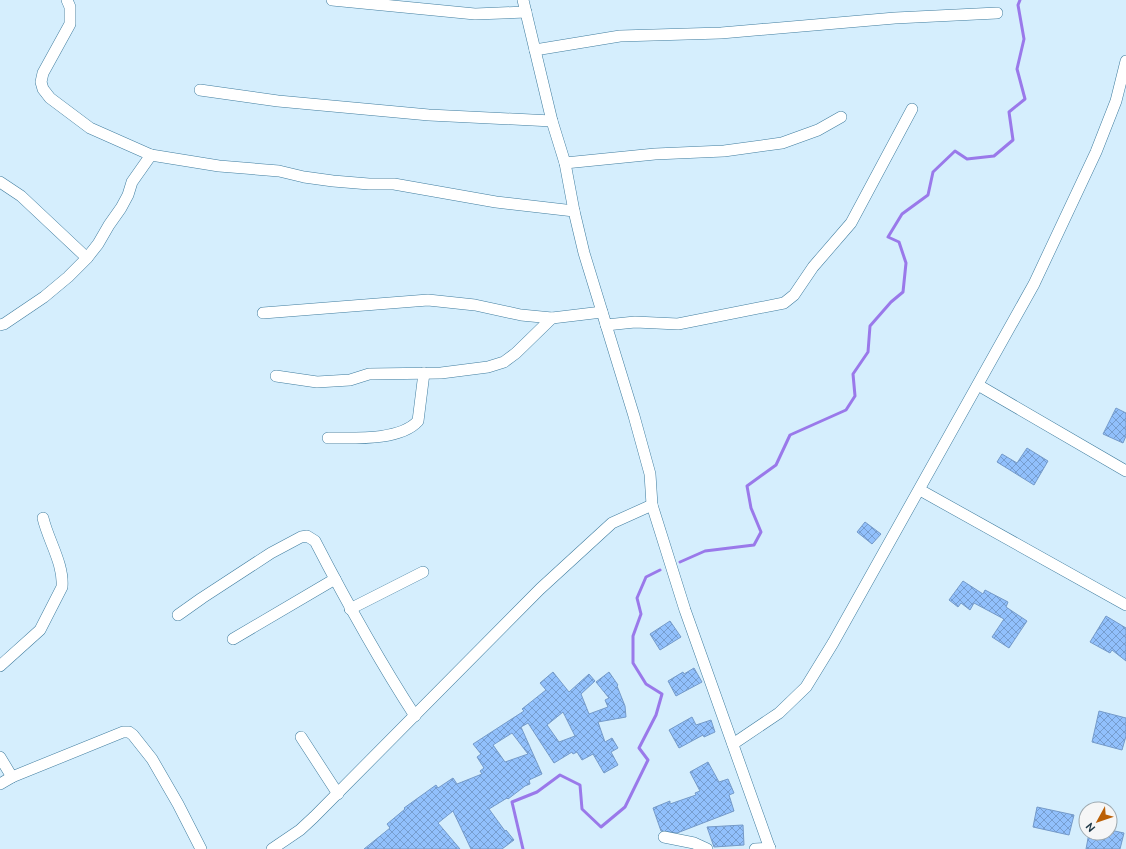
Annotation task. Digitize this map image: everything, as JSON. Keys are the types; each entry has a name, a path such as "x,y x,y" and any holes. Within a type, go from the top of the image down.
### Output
{"street":[{"path":"67,0 71,16 70,24 43,73 41,82 43,89 50,98 90,128 151,155 219,166 279,171 304,177 333,181 369,184 394,184 496,202 574,211"},
{"path":"332,0 475,14 526,12"},
{"path":"523,0 552,121 565,163 584,253 634,416 650,474 652,505 685,610 770,848 756,849"},
{"path":"535,50 620,36 721,33 896,18 997,13"},
{"path":"733,744 779,713 806,687 833,643 1034,284 1122,99 1126,61"},
{"path":"200,90 278,101 429,115 552,121"},
{"path":"606,325 635,322 678,324 784,303 794,295 813,267 851,223 912,109"},
{"path":"565,163 655,154 724,151 782,143 818,130 841,117"},
{"path":"0,325 4,324 44,297 68,277 87,258 98,244 121,208 132,182 151,155"},
{"path":"0,182 21,196 87,258"},
{"path":"263,313 428,300 475,305 521,315 552,318 602,312"},
{"path":"276,376 317,382 350,380 369,374 441,373 488,367 504,362 516,353 552,318"},
{"path":"328,438 367,438 402,432 413,427 418,421 424,373"},
{"path":"978,385 1126,471"},
{"path":"920,490 1126,605"},
{"path":"272,849 300,830 338,794 540,589 601,532 612,523 652,505"},
{"path":"0,666 40,630 62,587 63,579 61,570 43,518"},
{"path":"178,615 271,553 301,537 307,536 315,541 350,609 387,674 415,716"},
{"path":"350,609 423,572"},
{"path":"233,638 335,579"},
{"path":"0,784 12,777 31,771 123,732 129,732 152,759 178,804 201,849"},
{"path":"301,737 338,794"},
{"path":"0,757 12,777"},
{"path":"664,836 694,843 707,849"}],"building":[{"path":"1116,408 1126,413 1126,436 1123,443 1103,434"},
{"path":"1027,448 1048,461 1034,485 997,462 1002,454 1017,463"},
{"path":"865,522 881,534 872,544 857,532"},
{"path":"963,581 983,594 985,590 1008,602 1006,607 1027,621 1009,648 992,637 1004,619 974,603 970,610 961,603 958,607 949,600"},
{"path":"1106,616 1126,628 1126,661 1112,650 1110,653 1090,642"},
{"path":"670,621 681,637 660,650 650,634"},
{"path":"694,668 702,682 676,696 668,681 683,672 684,674"},
{"path":"553,672 569,692 589,674 595,681 581,694 589,714 608,707 605,700 609,698 596,682 609,672 618,685 617,686 625,706 626,717 598,722 605,742 612,738 618,748 611,752 618,765 604,773 593,754 582,760 577,752 573,754 572,752 554,763 528,723 521,727 542,774 529,780 530,784 508,799 507,798 489,809 505,831 506,830 514,840 502,849 471,849 453,811 438,823 460,849 364,849 390,828 387,824 405,809 404,808 436,785 438,788 453,778 457,784 482,774 480,771 484,768 477,757 481,754 473,744 524,711 522,709 546,690 540,683","holes":["563,712 575,736 559,742 547,725","512,733 528,754 505,762 493,745"]},
{"path":"1099,711 1126,718 1126,736 1122,750 1092,742"},
{"path":"692,717 696,725 711,720 715,732 704,737 703,735 679,748 669,730"},
{"path":"708,762 719,782 728,779 734,793 729,795 734,811 677,833 661,831 653,808 670,801 670,804 696,795 695,793 700,791 690,772"},
{"path":"1037,807 1074,815 1069,835 1033,827"},
{"path":"743,825 744,845 714,847 707,827"},
{"path":"1118,832 1124,833 1120,849 1086,849 1088,841 1118,841"}],"waterway":[{"path":"680,562 705,551 754,545 761,532 751,508 747,486 776,465 790,435 846,410 855,396 853,374 868,352 870,326 891,302 903,292 906,263 899,242 888,237 902,214 928,195 933,172 955,151 967,159 994,156 1013,140 1009,112 1025,99 1017,69 1024,39 1018,5 1020,0"},
{"path":"523,849 512,802 537,792 560,775 580,785 582,809 601,827 625,807 648,760 639,748 656,715 662,694 646,684 633,663 633,636 641,614 637,598 646,577 660,570"}]}
